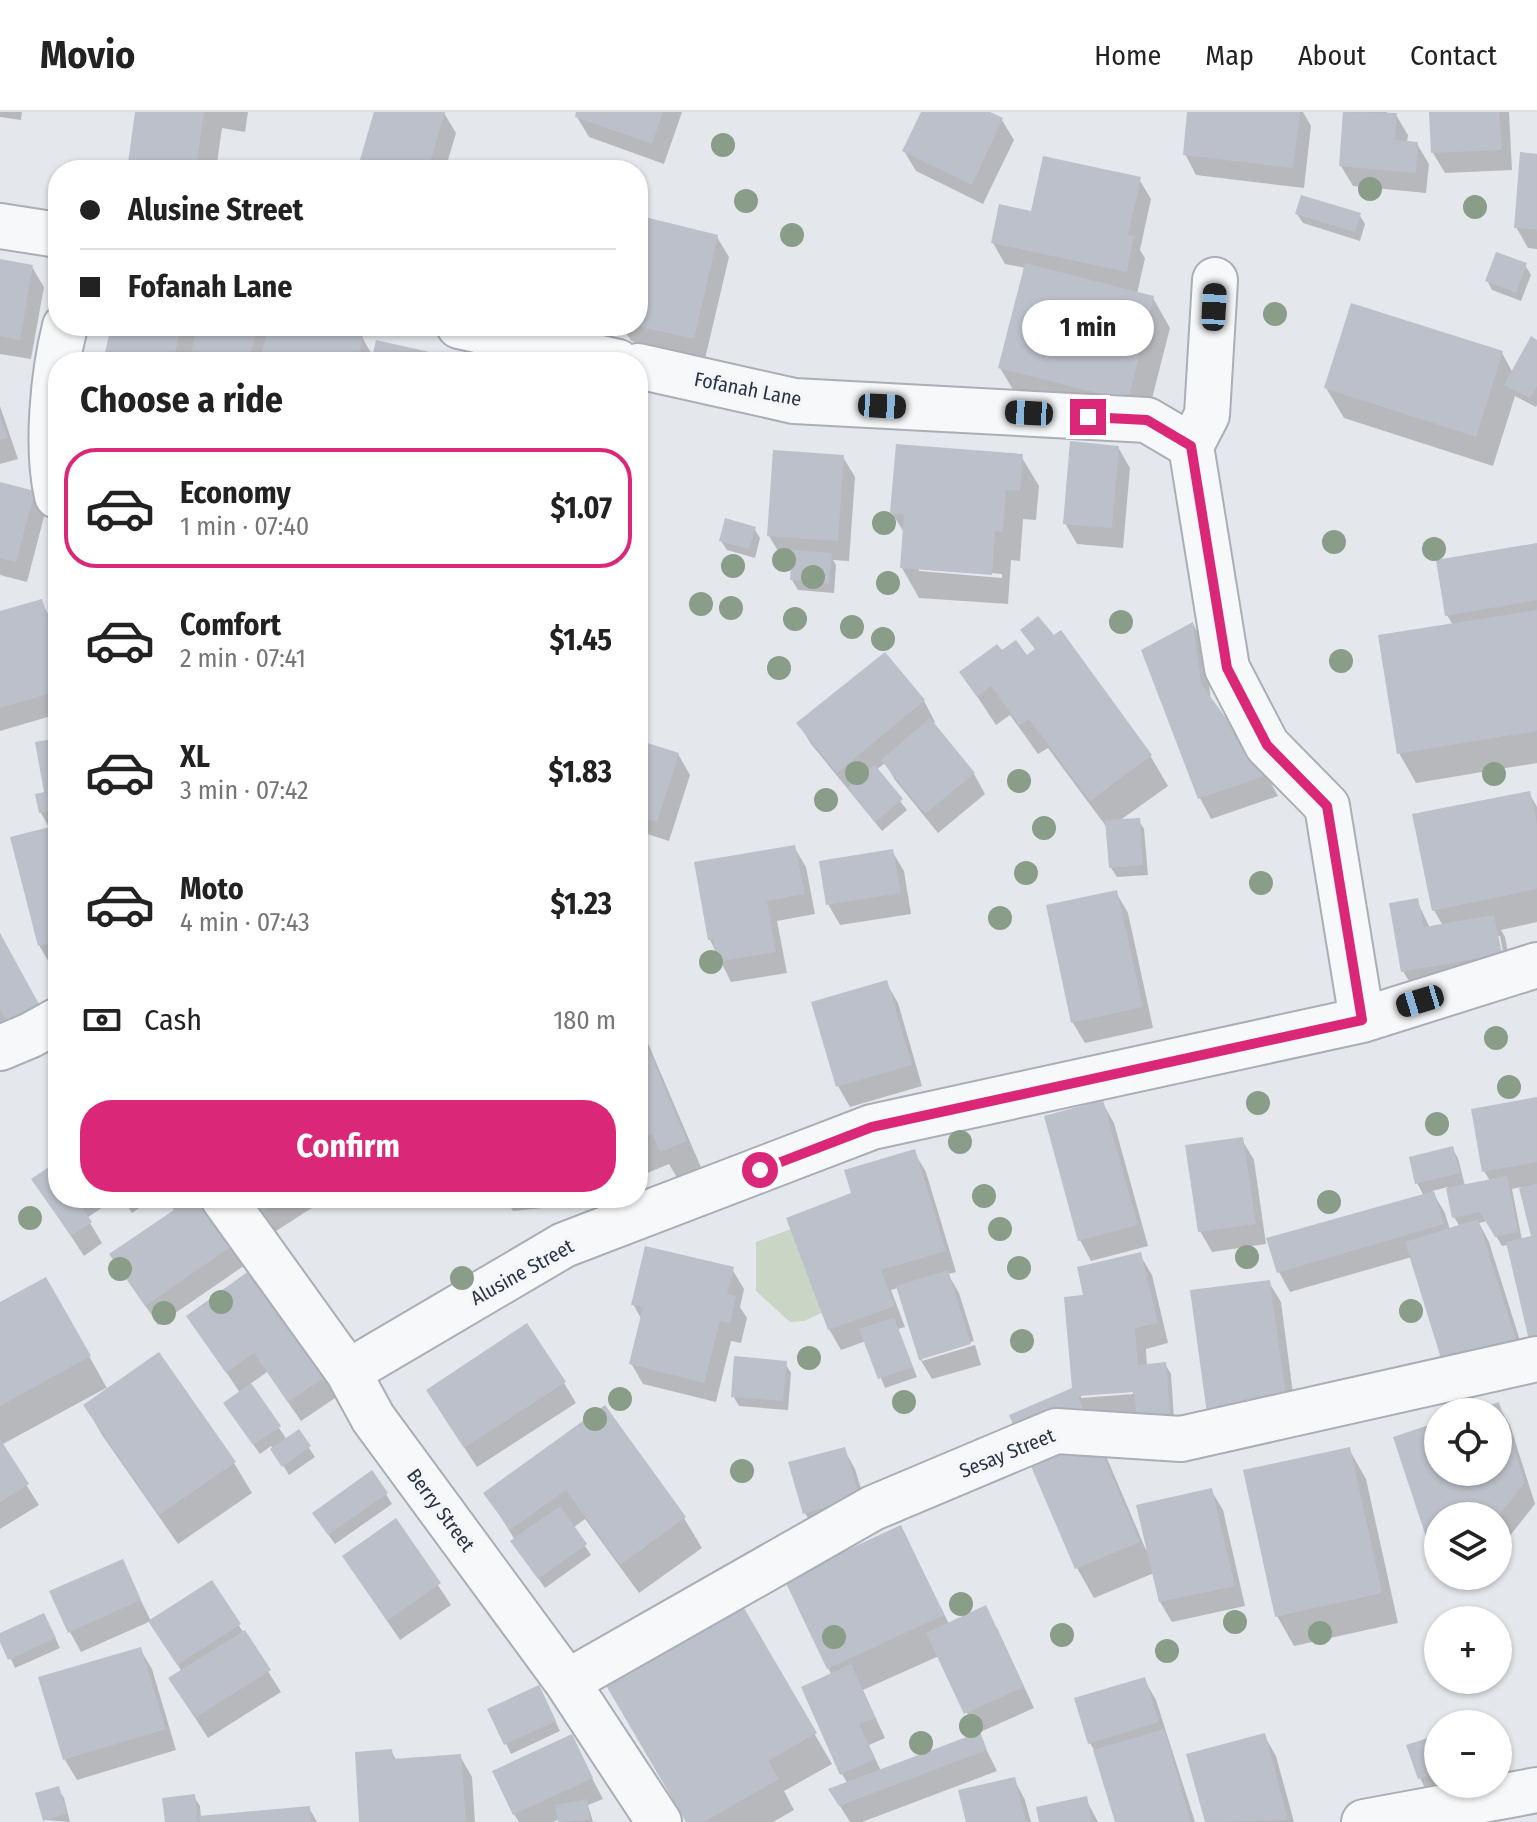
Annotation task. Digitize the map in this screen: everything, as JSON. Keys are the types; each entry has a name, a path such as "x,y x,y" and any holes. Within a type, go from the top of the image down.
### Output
{"street":[{"path":"0,226 48,233"},
{"path":"1215,280 1207,415 1191,446 1227,668 1267,745 1327,806 1362,1020"},
{"path":"503,336 574,352"},
{"name":"Fofanah Lane","path":"648,368 794,401 1147,420 1191,446"},
{"name":"Alusine Street","path":"348,1372 564,1245 872,1127 1362,1020 1537,965"},
{"path":"0,1048 48,1026"},
{"name":"Berry Street","path":"230,1208 348,1372 373,1418 567,1682 659,1822"},
{"name":"Sesay Street","path":"567,1682 873,1508 1056,1431 1181,1439 1537,1359"},
{"path":"1364,1822 1537,1790"}],"green space":[{"path":"802,1225 828,1310 804,1321 790,1322 756,1291 756,1242"}],"building":[{"path":"135,112 204,112 197,160 128,160"},
{"path":"374,112 445,112 431,160 360,160"},
{"path":"576,112 663,112 652,144 575,117"},
{"path":"921,112 990,112 1003,118 972,185 902,151"},
{"path":"1187,112 1300,112 1293,168 1183,155"},
{"path":"1343,112 1397,113 1395,140 1418,142 1416,173 1339,166"},
{"path":"1429,112 1499,112 1502,150 1431,153"},
{"path":"1520,152 1537,154 1537,230 1514,228"},
{"path":"1043,156 1141,177 1128,235 1134,236 1127,272 991,243 999,204 1031,211"},
{"path":"1301,195 1361,213 1355,232 1295,214"},
{"path":"648,218 718,235 694,339 648,328"},
{"path":"1496,252 1527,263 1516,293 1485,281"},
{"path":"0,259 33,265 20,340 0,336"},
{"path":"1025,263 1154,296 1128,401 998,368"},
{"path":"1351,303 1503,351 1476,437 1324,388"},
{"path":"109,336 179,336 175,352 105,352"},
{"path":"195,336 255,336 251,352 191,352"},
{"path":"266,336 363,336 359,352 262,352"},
{"path":"1531,336 1537,340 1537,386 1530,398 1504,385"},
{"path":"376,340 429,352 373,352"},
{"path":"0,416 8,438 0,440"},
{"path":"1070,441 1119,446 1112,528 1063,524"},
{"path":"896,444 1023,454 1020,491 1006,490 1003,532 995,531 992,575 900,568 904,514 890,513"},
{"path":"773,450 844,455 838,541 767,536"},
{"path":"0,482 35,491 16,562 0,558"},
{"path":"725,518 756,527 749,549 719,541"},
{"path":"1537,543 1537,600 1445,616 1436,560"},
{"path":"792,550 832,553 829,584 790,580"},
{"path":"42,599 48,618 48,694 0,708 0,611"},
{"path":"1537,610 1537,731 1397,754 1378,635"},
{"path":"1038,616 1054,635 1061,630 1152,755 1090,801 1029,719 1019,725 991,686 977,697 959,672 997,644 1002,650 1016,640 1027,655 1035,649 1020,630"},
{"path":"1193,622 1201,684 1268,775 1198,799 1141,650"},
{"path":"885,652 925,700 837,773 796,723"},
{"path":"930,718 975,773 925,814 881,760"},
{"path":"48,740 48,812 39,813 35,794 44,792 35,742"},
{"path":"648,743 679,753 657,822 648,819"},
{"path":"875,765 903,799 875,822 847,788"},
{"path":"1530,791 1537,824 1537,889 1432,911 1412,814"},
{"path":"1140,818 1143,865 1109,868 1105,820"},
{"path":"48,828 48,944 38,946 10,837"},
{"path":"795,845 805,894 767,901 776,952 717,962 713,940 708,940 694,862"},
{"path":"893,849 901,893 826,905 819,861"},
{"path":"1117,890 1143,1007 1071,1023 1046,905"},
{"path":"1418,898 1424,927 1494,915 1502,954 1401,972 1389,903"},
{"path":"0,933 40,1006 8,1023 0,1009"},
{"path":"887,980 912,1065 836,1087 811,1002"},
{"path":"648,1048 687,1141 660,1152 652,1134 648,1136"},
{"path":"1537,1097 1537,1162 1482,1172 1471,1109"},
{"path":"1103,1100 1138,1225 1078,1241 1044,1116"},
{"path":"1243,1137 1256,1224 1198,1232 1185,1145"},
{"path":"1453,1146 1460,1173 1415,1184 1409,1157"},
{"path":"915,1149 946,1251 881,1270 895,1306 828,1330 786,1218 851,1193 844,1170"},
{"path":"48,1168 48,1203 31,1179"},
{"path":"1507,1176 1518,1232 1495,1237 1480,1212 1452,1218 1446,1188"},
{"path":"1537,1184 1537,1347 1531,1349 1506,1242 1531,1236 1519,1188"},
{"path":"1434,1191 1444,1224 1277,1273 1266,1238"},
{"path":"51,1208 82,1208 92,1222 71,1236"},
{"path":"173,1208 210,1208 235,1244 145,1306 109,1254 174,1210"},
{"path":"252,1208 269,1208 257,1216"},
{"path":"1478,1219 1517,1343 1443,1365 1405,1242"},
{"path":"645,1246 734,1267 727,1294 736,1296 730,1323 720,1321 704,1383 629,1364 643,1307 631,1305"},
{"path":"1141,1252 1158,1323 1135,1328 1138,1365 1166,1362 1171,1424 1138,1427 1134,1392 1078,1396 1140,1542 1075,1569 1009,1415 1072,1388 1064,1297 1083,1295 1077,1267"},
{"path":"253,1268 328,1375 288,1402 254,1353 226,1373 186,1316"},
{"path":"948,1270 971,1344 919,1360 896,1286"},
{"path":"46,1277 91,1356 0,1406 0,1302"},
{"path":"1270,1280 1287,1404 1207,1414 1190,1290"},
{"path":"894,1317 913,1367 878,1379 859,1329"},
{"path":"527,1323 566,1382 464,1448 426,1390"},
{"path":"159,1352 236,1462 159,1515 83,1405"},
{"path":"734,1356 787,1361 783,1401 731,1397"},
{"path":"251,1383 281,1426 253,1445 223,1403"},
{"path":"605,1405 686,1517 620,1565 566,1490 510,1530 483,1493"},
{"path":"1424,1427 1424,1486 1512,1486 1512,1442 1525,1483 1509,1502 1424,1502 1424,1531 1393,1437"},
{"path":"299,1429 311,1446 282,1467 270,1449"},
{"path":"0,1439 29,1484 0,1502"},
{"path":"845,1447 860,1498 803,1514 788,1462"},
{"path":"1350,1447 1382,1593 1275,1617 1243,1470"},
{"path":"372,1470 388,1493 328,1535 312,1513"},
{"path":"1212,1488 1235,1586 1159,1602 1136,1505"},
{"path":"560,1506 587,1544 538,1579 510,1541"},
{"path":"396,1518 441,1583 387,1621 342,1556"},
{"path":"901,1525 944,1615 827,1669 784,1579"},
{"path":"123,1559 141,1600 68,1633 49,1591"},
{"path":"212,1580 241,1624 177,1665 148,1621"},
{"path":"741,1603 817,1733 768,1761 779,1779 704,1822 686,1822 604,1682"},
{"path":"986,1605 1024,1687 964,1714 926,1633"},
{"path":"44,1613 56,1638 8,1660 0,1642 0,1633"},
{"path":"245,1630 271,1670 195,1718 168,1678"},
{"path":"141,1647 166,1729 63,1760 38,1677"},
{"path":"851,1664 875,1718 859,1724 875,1759 840,1775 801,1687"},
{"path":"1145,1677 1159,1722 1088,1744 1074,1698"},
{"path":"539,1685 556,1721 504,1745 487,1709"},
{"path":"1164,1729 1191,1822 1115,1822 1093,1750"},
{"path":"980,1732 987,1750 839,1806 828,1789"},
{"path":"1265,1733 1288,1820 1205,1822 1186,1754"},
{"path":"572,1734 593,1778 513,1815 492,1771"},
{"path":"1424,1739 1424,1777 1418,1779 1406,1745"},
{"path":"392,1749 393,1759 461,1754 466,1822 359,1822 355,1752"},
{"path":"1015,1777 1026,1822 966,1822 958,1790"},
{"path":"59,1786 67,1814 43,1821 35,1793"},
{"path":"195,1794 198,1822 165,1822 162,1798"},
{"path":"1087,1796 1092,1822 1039,1822 1036,1807"},
{"path":"587,1799 590,1820 558,1822 555,1805"},
{"path":"310,1806 311,1822 200,1822 199,1816"}],"route":[{"path":"760,1170 872,1127 1362,1020 1327,806 1267,745 1227,668 1191,446 1147,420 1088,417"}]}
